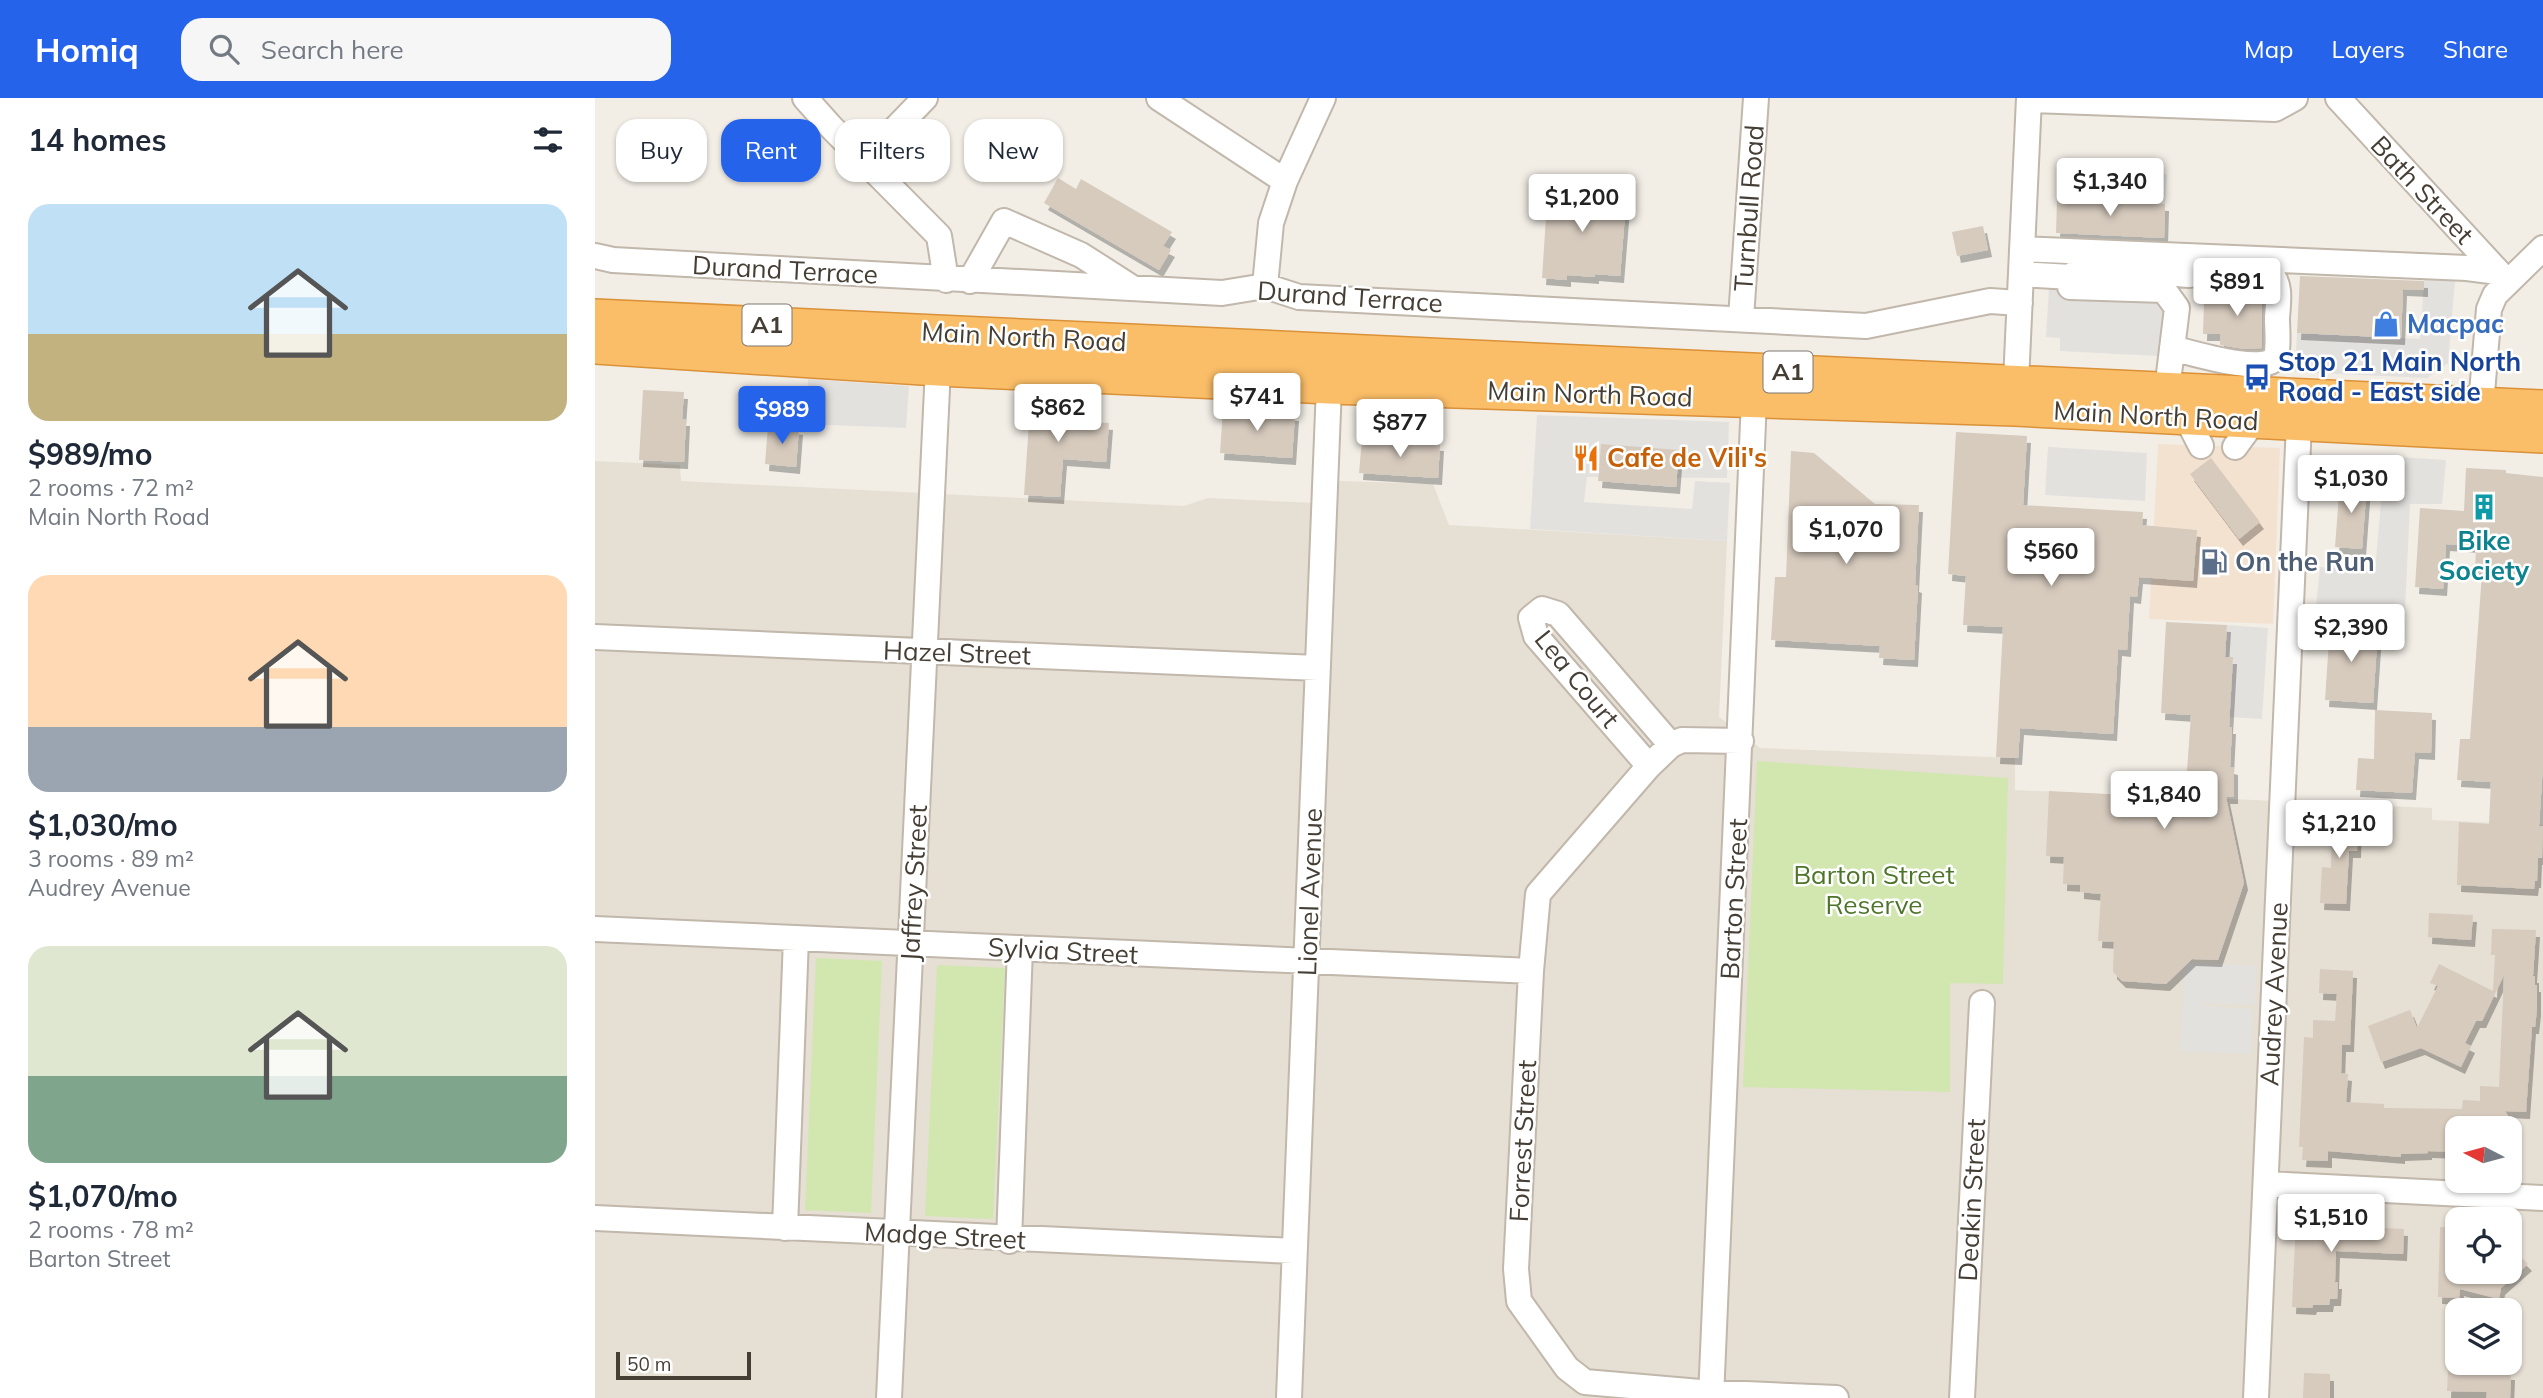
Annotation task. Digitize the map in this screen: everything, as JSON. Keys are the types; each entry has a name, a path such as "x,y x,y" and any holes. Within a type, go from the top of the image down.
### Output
{"highway":[{"name":"Main North Road","path":"595,317 939,333 2015,395 2185,418 2245,434 2300,409"},
{"path":"938,368 939,333"},
{"name":"Main North Road","path":"595,346 938,368 1329,386 1754,399 2015,395"},
{"name":"Main North Road","path":"2480,419 2543,408"},
{"name":"Main North Road","path":"2185,418 2300,409 2480,419 2543,435"}],"street":[{"path":"805,98 835,130"},
{"path":"905,119 925,98"},
{"path":"1159,98 1285,181"},
{"path":"1265,286 1271,223 1285,181 1323,98"},
{"name":"Turnbull Road","path":"1741,318 1756,98"},
{"path":"2015,395 2029,99 2274,109 2295,98"},
{"name":"Bath Street","path":"2338,98 2518,272"},
{"path":"885,182 939,236 958,280 1004,221 1081,255 1135,289"},
{"path":"2480,419 2489,309 2495,295 2543,248"},
{"path":"2022,249 2518,272"},
{"name":"Durand Terrace","path":"595,256 613,260 1222,293 1265,286 1299,297 1866,326 1990,301 2020,303"},
{"path":"2071,282 2082,266 2189,275 2217,271 2269,272 2276,278 2277,333 2276,356 2273,361 2265,365 2228,362 2172,348"},
{"path":"2021,274 2071,282 2164,290 2177,308 2172,348 2185,418"},
{"name":"Jaffrey Street","path":"889,1398 938,368"},
{"name":"Lionel Avenue","path":"1289,1398 1329,386"},
{"name":"Barton Street","path":"1711,1395 1754,399"},
{"name":"Audrey Avenue","path":"2256,1398 2266,1184 2287,504 2300,409"},
{"name":"Lea Court","path":"1649,766 1536,636 1531,618 1542,609 1558,614 1671,745"},
{"name":"Hazel Street","path":"595,637 1318,668"},
{"path":"1671,745 1682,740 1741,741"},
{"name":"Forrest Street","path":"1671,745 1649,766 1538,894 1531,971 1516,1269 1519,1301 1567,1368 1585,1382 1711,1395 1836,1398"},
{"name":"Sylvia Street","path":"595,929 1531,971"},
{"path":"785,1228 796,938"},
{"path":"1009,1241 1020,948"},
{"name":"Deakin Street","path":"1962,1398 1982,1003"},
{"path":"2266,1184 2543,1198"},
{"name":"Madge Street","path":"595,1218 896,1232 1009,1241 1294,1251"}],"shaded area":[{"path":"2059,172 2167,174 2165,204 2057,199"},
{"path":"2425,267 2456,270 2448,363 2427,378 2295,372 2297,333 2420,339"},
{"path":"2049,288 2154,297 2165,312 2165,326 2158,343 2158,356 2060,351 2060,338 2046,337"},
{"path":"808,379 909,386 906,428 806,424"},
{"path":"1357,401 1435,404 1434,437 1356,434"},
{"path":"1537,415 1729,422 1727,478 1587,477 1584,502 1692,509 1695,481 1730,483 1727,541 1530,529"},
{"name":"On the Run","path":"2158,444 2280,448 2273,624 2149,619"},
{"path":"2048,447 2147,453 2145,501 2045,495"},
{"path":"2385,456 2446,460 2442,504 2410,504 2405,611 2316,607 2320,567 2375,571"},
{"path":"595,461 680,465 681,481 1184,506 1208,498 1314,503 1340,481 1433,484 1449,525 1727,541 1719,717 1760,748 2015,758 2015,790 2165,797 2182,810 2185,797 2432,808 2432,820 2543,825 2543,1398 595,1398"},
{"path":"2227,625 2268,628 2262,719 2229,717 2232,657 2225,657"},
{"path":"2185,962 2256,966 2255,1005 2203,1003 2204,1006 2253,1009 2251,1054 2180,1051"}],"green space":[{"name":"Barton Street Reserve","path":"1757,761 2008,778 2003,984 1950,983 1950,1092 1743,1087"},
{"path":"816,958 882,961 871,1213 805,1210"},
{"path":"937,965 1005,968 993,1219 925,1216"}],"building":[{"path":"1081,179 1172,232 1163,246 1171,250 1159,270 1044,203 1056,182 1063,181 1076,189"},
{"path":"1576,181 1594,182 1593,195 1601,195 1601,201 1626,203 1620,276 1567,275 1567,280 1542,278 1548,187 1575,189"},
{"path":"2057,199 2165,204 2164,238 2056,233"},
{"path":"1983,226 1988,250 1957,256 1952,232"},
{"path":"2300,276 2424,281 2424,290 2403,289 2401,338 2297,333"},
{"path":"2228,286 2262,287 2262,348 2245,349 2220,345 2220,334 2203,334 2204,303 2227,304"},
{"path":"643,390 684,392 684,462 639,460"},
{"path":"1031,394 1067,397 1065,420 1109,423 1106,462 1063,459 1060,497 1024,495"},
{"path":"1223,409 1295,414 1292,458 1220,453"},
{"path":"768,426 799,428 796,467 765,464"},
{"path":"1956,432 2027,436 2023,505 2143,512 2142,525 2197,530 2193,581 2139,577 2137,597 2130,596 2127,650 2118,649 2113,734 2020,728 2018,758 1996,757 2003,627 1963,625 1966,576 1948,574"},
{"path":"1362,439 1440,444 1438,478 1359,473"},
{"path":"1601,444 1679,450 1676,487 1598,481"},
{"path":"1791,451 1814,453 1875,504 1919,505 1914,660 1879,658 1880,646 1771,640 1775,577 1786,577"},
{"path":"2211,458 2260,522 2239,539 2190,474"},
{"path":"2466,468 2506,470 2506,473 2543,477 2543,764 2539,826 2543,826 2542,858 2538,858 2534,889 2457,885 2459,822 2489,824 2491,782 2457,780 2460,739 2470,739 2482,573 2475,573 2476,546 2446,544 2443,589 2415,587 2420,508 2464,511"},
{"path":"2340,481 2367,483 2362,549 2335,547"},
{"path":"2166,622 2227,625 2225,657 2233,657 2229,727 2232,727 2230,767 2234,768 2234,797 2226,797 2244,883 2218,960 2192,959 2166,984 2122,981 2113,972 2114,942 2098,941 2101,894 2080,892 2080,885 2063,884 2064,857 2046,856 2049,791 2185,798 2191,715 2161,713"},
{"path":"2330,625 2378,629 2373,703 2325,700"},
{"path":"2375,710 2432,713 2431,753 2415,752 2412,793 2356,790 2358,758 2374,759"},
{"path":"2332,816 2358,816 2357,851 2349,851 2346,904 2320,903 2322,867 2331,868"},
{"path":"2429,913 2473,915 2471,940 2428,937"},
{"path":"2492,929 2536,930 2533,976 2537,985 2537,1009 2535,1027 2532,1027 2526,1112 2505,1111 2508,1116 2445,1116 2445,1152 2401,1154 2401,1157 2328,1151 2328,1161 2302,1160 2303,1147 2299,1147 2304,1037 2313,1038 2313,1020 2335,1021 2337,994 2319,993 2320,969 2353,971 2350,1045 2342,1045 2341,1073 2348,1074 2346,1102 2384,1104 2384,1108 2462,1109 2463,1100 2480,1101 2480,1086 2499,1087 2504,975 2482,1021 2476,1021 2465,1043 2471,1046 2461,1067 2421,1048 2381,1062 2368,1026 2410,1010 2417,1028 2438,986 2430,983 2439,964 2493,991 2495,955 2491,955"},
{"path":"2300,1208 2325,1210 2324,1225 2404,1229 2403,1254 2336,1251 2337,1299 2330,1299 2329,1305 2292,1307 2296,1221 2299,1221"},
{"path":"2440,1227 2445,1227 2445,1284 2506,1284 2501,1288 2499,1298 2460,1289 2459,1298 2438,1297"},
{"path":"2522,1258 2528,1264 2522,1269"},
{"path":"2304,1373 2330,1374 2330,1398 2303,1398"},
{"path":"2448,1375 2511,1375 2510,1398 2486,1398 2487,1392 2447,1391"}],"place":[{"name":"Macpac","path":"2386,324"},
{"name":"Stop 21 Main North Road - East side","path":"2257,377"},
{"name":"Cafe de Vili's","path":"1586,458"},
{"name":"Bike Society","path":"2484,507"},
{"name":"On the Run","path":"2214,562"}]}
